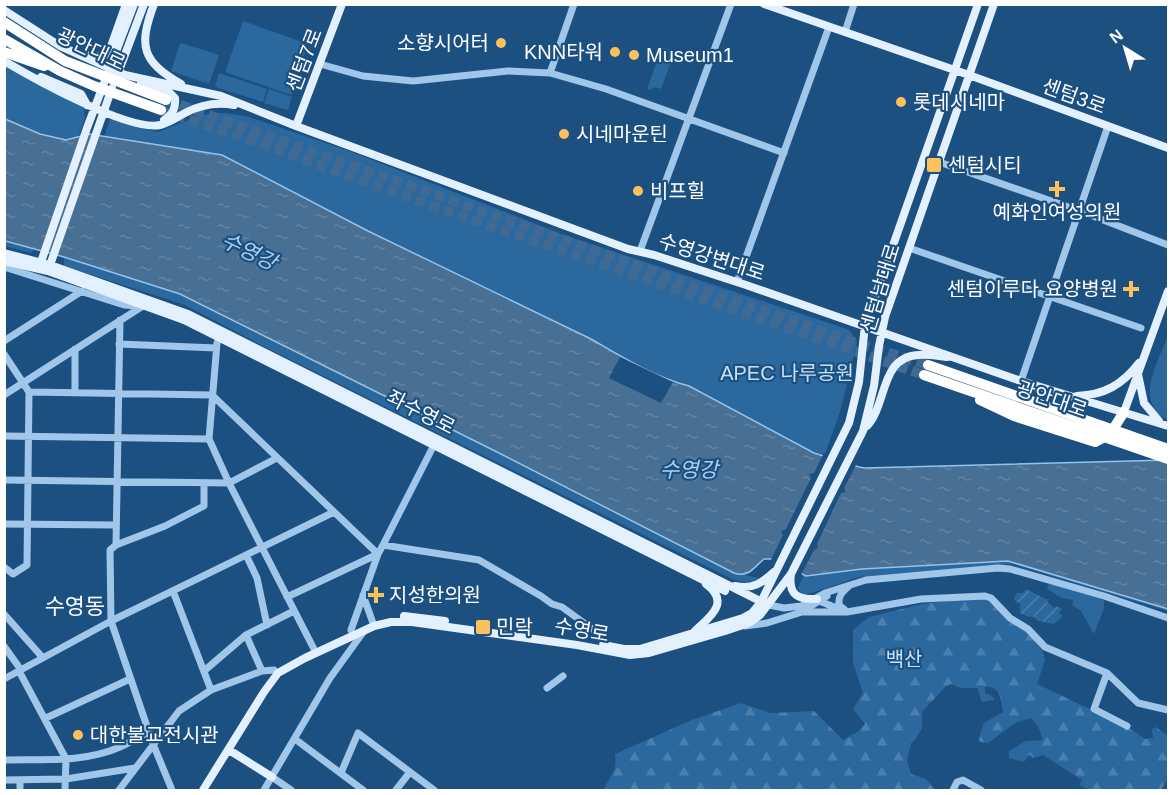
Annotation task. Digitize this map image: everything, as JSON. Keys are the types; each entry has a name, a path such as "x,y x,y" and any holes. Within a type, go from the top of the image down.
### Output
{"highway":[{"name":"광안대로","path":"4,22 65,61 164,105 94,86 60,71 4,39"},
{"path":"4,54 60,71"},
{"name":"광안대로","path":"1095,442 1014,416 928,372 1168,448"},
{"name":"광안대로","path":"1050,412 1168,459"},
{"path":"1095,442 1110,434 1124,412"},
{"path":"1095,442 1105,445 1116,444 1138,435 1168,442"}],"main road":[{"path":"60,46 103,57 109,52 126,4"},
{"path":"49,254 87,128 134,4"},
{"path":"44,267 144,4"},
{"path":"153,4 145,27 145,49 152,63 187,87"},
{"name":"센텀7로","path":"296,126 342,4"},
{"name":"센텀3로","path":"764,4 969,75 1168,148"},
{"name":"센텀남대로","path":"764,606 778,568 849,423 857,396 865,325 978,4"},
{"name":"센텀남대로","path":"764,606 791,574 862,431 874,386 881,331 994,4"},
{"path":"4,10 60,46 170,93 175,98 176,107 163,121 147,126 72,98 4,61"},
{"path":"4,54 41,77 81,94 89,108 87,128"},
{"path":"125,75 187,87"},
{"name":"수영강변대로","path":"187,87 221,96 628,249 737,282 1021,381 1165,425"},
{"name":"수영강변대로","path":"147,126 160,125 200,107 211,105 226,104 250,108"},
{"name":"좌수영로","path":"4,253 147,303 220,334 764,606"},
{"name":"좌수영로","path":"4,261 44,267"},
{"path":"1124,412 1168,291"},
{"name":"좌수영로","path":"220,334 228,342 436,442 702,579 764,606"},
{"path":"862,431 870,423 890,373 898,362 918,354 959,359"},
{"path":"1069,396 1098,394 1121,384 1145,356"},
{"path":"1138,374 1144,403 1165,425"},
{"path":"722,583 749,588 767,579 778,568"},
{"path":"791,574 790,582 795,594 800,598 819,600"},
{"path":"692,634 715,613 717,604 713,589 702,579"},
{"name":"수영로","path":"610,649 630,655 649,653 740,626 760,615 764,606"},
{"name":"수영로","path":"202,790 274,678 351,630 373,623 412,622 566,644 610,649 640,649 743,618 764,606"},
{"name":"수영로","path":"198,790 274,670 364,631 373,623"},
{"path":"229,750 272,777"}],"street":[{"path":"550,73 574,4"},
{"path":"640,251 731,4"},
{"path":"845,32 854,4"},
{"path":"737,282 829,27"},
{"path":"320,64 363,76 412,81 508,71 550,73 606,89 784,153"},
{"path":"1021,381 1108,126"},
{"path":"939,162 1080,211 1168,245"},
{"path":"909,248 1141,328 1148,338 1149,345"},
{"path":"4,267 124,305 147,303"},
{"path":"4,342 82,291"},
{"path":"4,395 147,303"},
{"path":"1141,328 1155,323 1159,318"},
{"path":"116,544 120,320"},
{"path":"220,334 216,348 209,439 314,651"},
{"path":"119,344 216,348"},
{"path":"75,349 75,392"},
{"path":"4,354 29,392 27,564 13,574 4,567"},
{"path":"29,392 212,396 378,554"},
{"path":"4,436 209,439"},
{"path":"351,630 382,545 436,442"},
{"path":"4,480 229,483 278,458"},
{"path":"172,790 148,732 111,621 110,550 116,544 165,526 204,506 204,483"},
{"path":"4,679 111,621 334,512"},
{"path":"4,524 116,525"},
{"path":"382,545 478,560 552,604 562,607 594,631 610,649"},
{"path":"287,597 378,554"},
{"path":"246,555 257,578 267,625"},
{"path":"740,626 767,623 802,612 833,590 857,581 998,568 1010,569 1104,596 1168,618"},
{"path":"847,612 839,605 838,599 844,590 857,581"},
{"path":"173,591 211,690"},
{"path":"363,595 373,623"},
{"path":"764,606 785,613 847,612 921,599 985,596 991,598 1010,618 1028,629 1045,647 1107,673 1138,703 1168,710"},
{"path":"764,606 793,608 819,600 847,612"},
{"path":"204,671 246,635 294,611"},
{"path":"4,614 44,658"},
{"path":"264,790 330,678 364,631"},
{"path":"246,635 262,671"},
{"path":"4,646 46,718 66,759 65,790"},
{"path":"119,790 179,711 211,690 262,671 274,670"},
{"path":"1107,673 1094,709 1127,726"},
{"path":"547,688 563,676"},
{"path":"46,718 130,679"},
{"path":"4,760 66,759 111,750 148,732"},
{"path":"341,773 358,733 434,790"},
{"path":"295,739 363,790"},
{"path":"4,780 66,779 135,768"},
{"path":"396,790 410,772"},
{"path":"272,777 291,790"},
{"path":"953,790 957,782 963,780 981,790"},
{"path":"20,781 20,790"}],"green space":[{"path":"243,21 308,44 291,95 225,72"},
{"path":"182,43 219,55 209,84 171,71"},
{"path":"662,47 675,51 661,89 655,87 649,90 647,89"},
{"path":"4,66 83,104 85,118 41,240 31,253 5,246"},
{"path":"219,73 267,89 263,102 215,87"},
{"path":"269,89 292,97 288,110 264,103"},
{"name":"APEC 나루공원","path":"223,113 246,116 349,151 567,236 847,329 857,343 840,412 825,454 815,453 394,244 222,155 103,140 111,117 131,126 158,132 201,115"},
{"path":"64,249 188,293 739,574 759,578 757,581 744,582 732,579 185,305 64,266"},
{"path":"1168,336 1168,420 1158,413 1152,403 1150,393 1154,370"},
{"path":"1009,555 1168,601 1168,611 1012,564 859,577 806,595 801,594 798,588 806,570"},
{"path":"1049,583 1096,596 1104,601 1104,608 1094,634 1081,611 1072,605 1073,600 1062,598 1047,589"},
{"path":"1026,589 1049,599 1047,602 1054,608 1056,606 1062,609 1059,613 1063,616 1054,624 1038,621 1032,616 1020,613 1020,603 1014,599 1017,593 1023,593"},
{"name":"백산","path":"987,598 1029,633 1042,650 1045,660 1037,684 1128,727 1145,739 1153,738 1152,729 1156,727 1168,736 1168,778 1161,790 1089,790 1079,785 1082,780 1043,755 1032,758 1031,755 1028,756 1024,762 1009,758 1009,751 1026,741 1043,740 1038,726 1031,718 1015,723 988,743 981,742 978,740 984,723 1003,712 997,691 985,687 985,693 991,695 994,700 982,702 977,688 961,688 951,684 945,687 922,712 922,728 911,743 907,760 911,774 926,779 935,790 604,790 614,770 615,754 692,720 741,703 770,713 814,711 843,740 859,731 865,724 853,709 863,693 853,662 853,630 869,617 922,604"}],"water":[{"name":"수영강","path":"5,119 40,134 66,140 89,134 222,155 368,231 591,339 638,366 689,386 814,453 859,467 1168,460 1168,609 1008,561 862,569 806,576 772,559 764,559 747,573 734,573 180,294 5,241"}],"pier":[{"path":"620,357 673,382 661,403 609,378"},
{"path":"824,453 857,463 844,488 846,492 841,493 817,544 818,548 814,550 800,577 770,562 783,535 781,531 786,529 811,478 809,474 814,473"}],"tunnel":[{"path":"166,100 857,343 928,365"},
{"path":"161,110 924,375"}],"place":[{"name":"소향시어터","path":"501,43"},
{"name":"KNN타워","path":"615,52"},
{"name":"Museum1","path":"634,55"},
{"name":"롯데시네마","path":"901,102"},
{"name":"시네마운틴","path":"564,134"},
{"name":"센텀시티","path":"934,165"},
{"name":"예화인여성의원","path":"1057,189"},
{"name":"비프힐","path":"638,191"},
{"name":"센텀이루다 요양병원","path":"1131,289"},
{"name":"지성한의원","path":"376,595"},
{"name":"민락","path":"483,627"},
{"name":"대한불교전시관","path":"78,735"}],"district":[{"name":"수영동","path":"75,606"}]}
